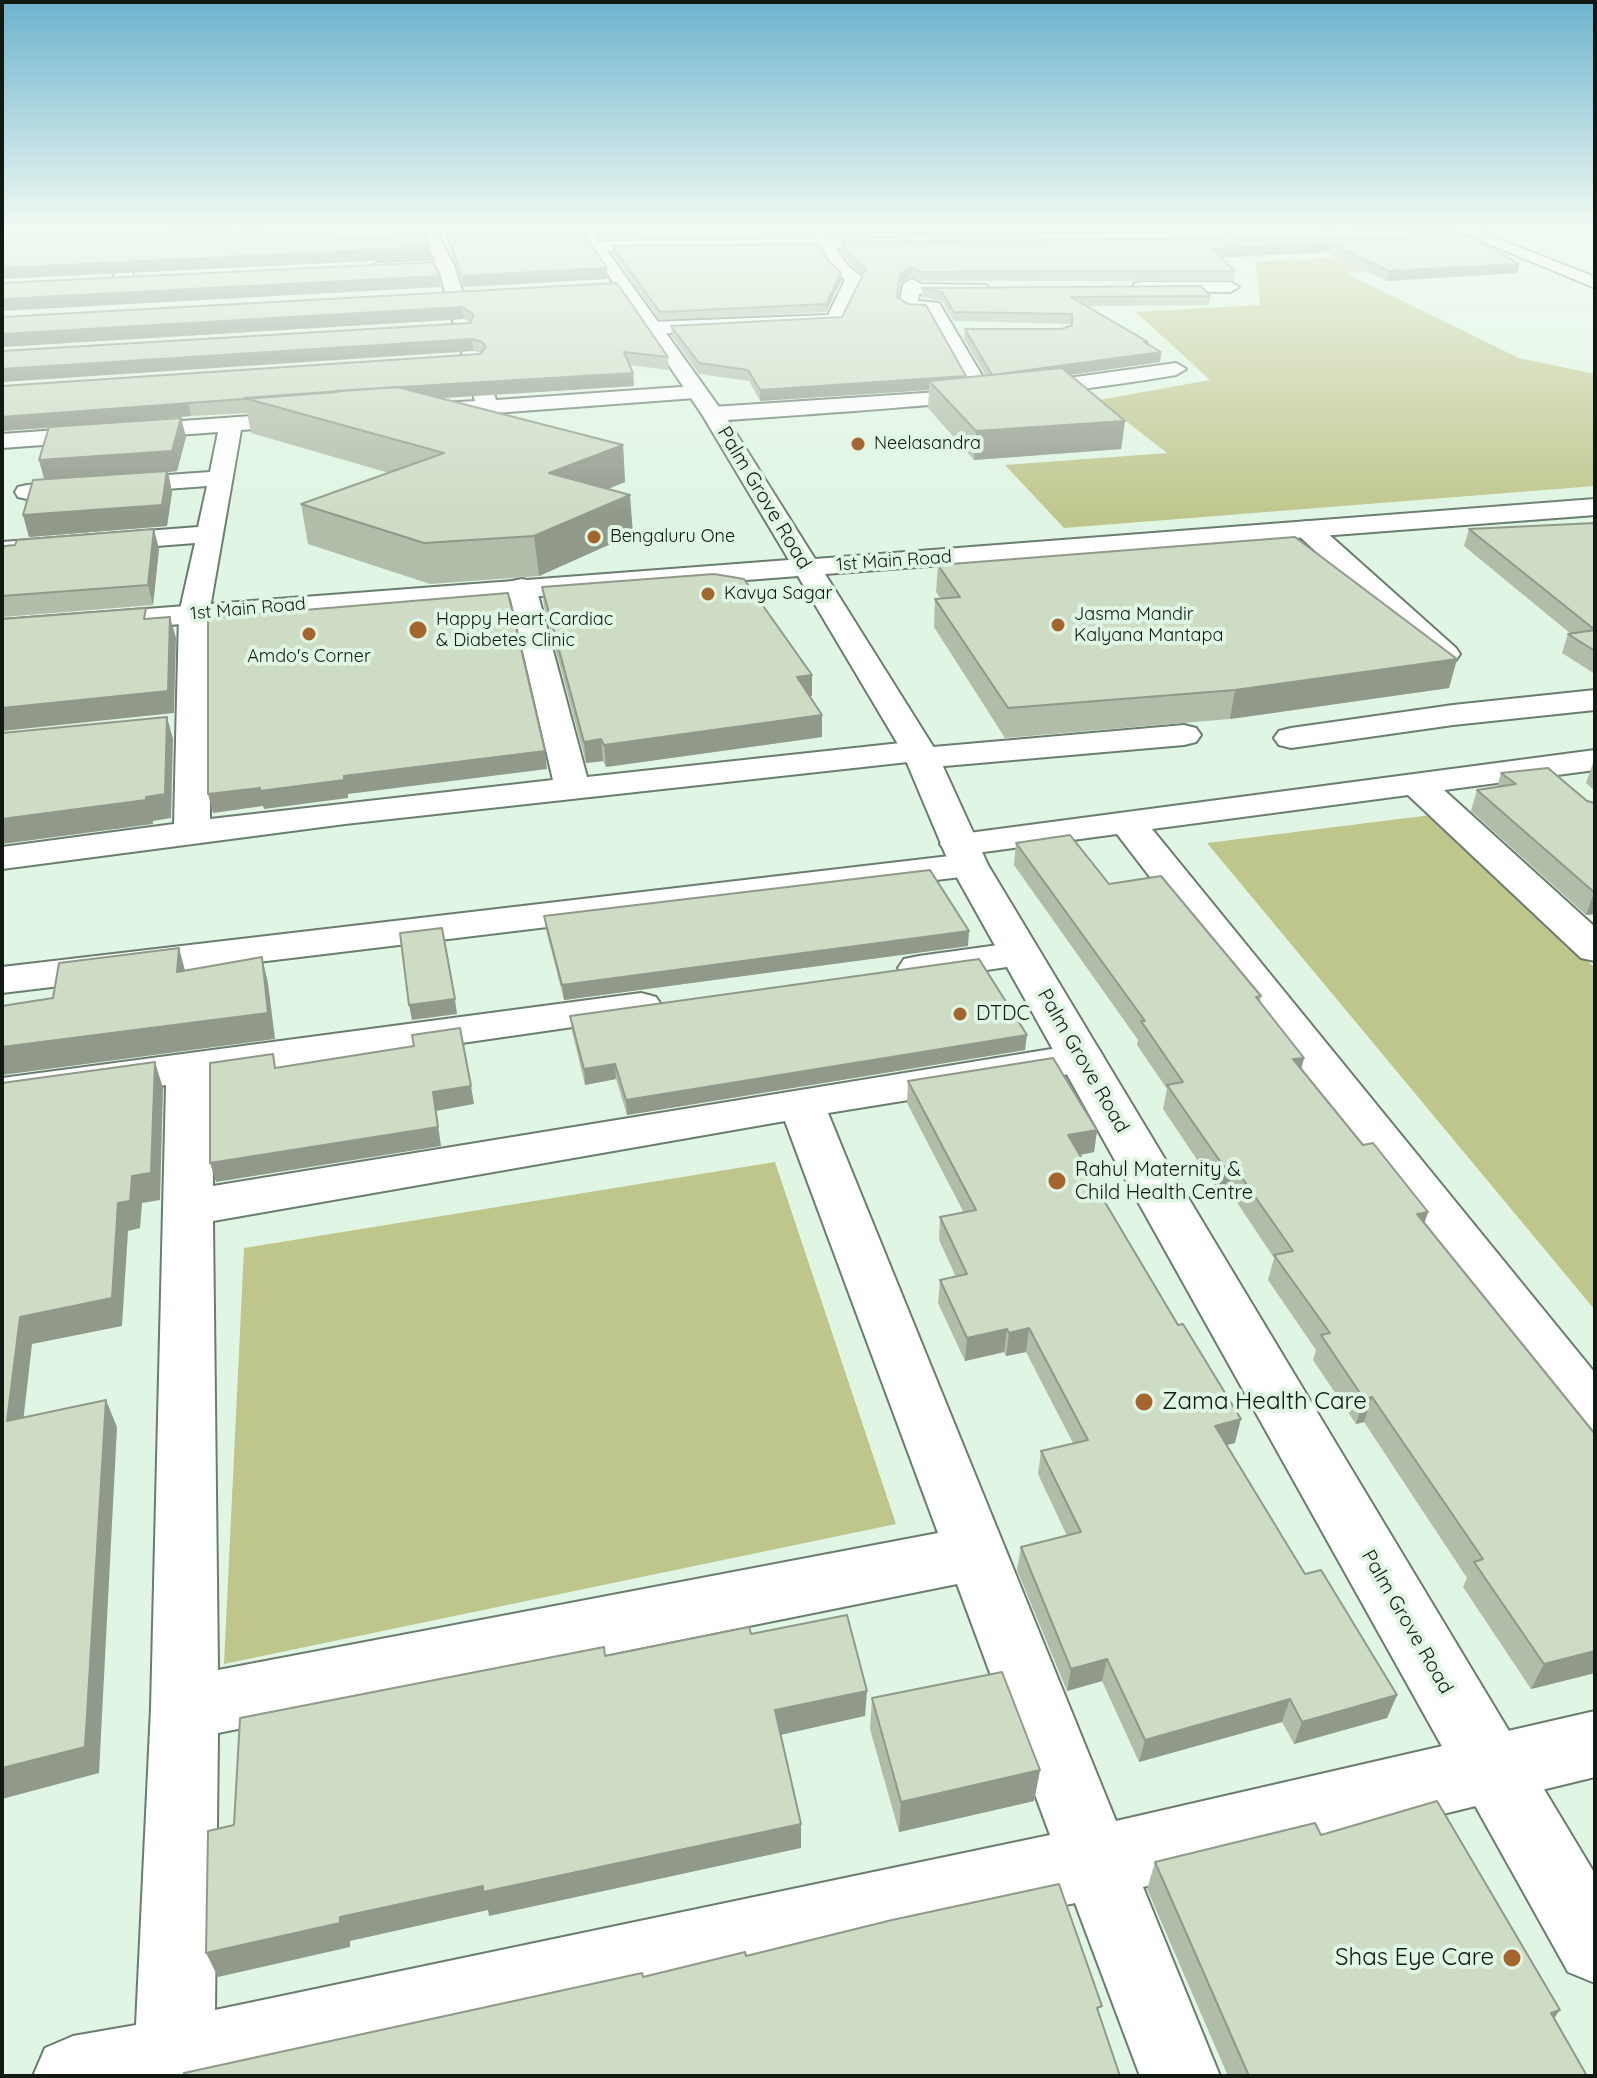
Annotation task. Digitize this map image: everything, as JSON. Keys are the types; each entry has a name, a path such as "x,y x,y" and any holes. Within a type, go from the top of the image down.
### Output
{"street":[{"path":"456,324 466,360 487,407"},
{"name":"Palm Grove Road","path":"649,324 713,414 921,754 964,854 1020,954 1595,1945"},
{"path":"652,328 744,324"},
{"path":"941,324 984,396"},
{"path":"944,330 973,330"},
{"path":"713,414 984,396 1087,384 1176,369"},
{"path":"397,413 695,392"},
{"path":"2,441 322,418"},
{"path":"192,830 176,726 194,614 231,425"},
{"path":"54,437 7,535 209,534"},
{"path":"2,479 31,484 221,478"},
{"name":"1st Main Road","path":"2,629 1595,507"},
{"path":"1307,529 1445,654"},
{"path":"522,587 573,791"},
{"path":"1291,738 1453,715 1595,700"},
{"path":"2,858 192,830 921,754 1184,735"},
{"path":"2,980 964,854 1127,822 1595,760"},
{"path":"1541,767 1573,794"},
{"path":"1416,784 1595,949"},
{"path":"1127,822 1595,1414"},
{"path":"879,973 1020,954"},
{"path":"2,1093 675,1002"},
{"path":"186,1208 1082,1058"},
{"path":"174,2067 185,1708 189,1069"},
{"path":"801,1103 1180,2076"},
{"path":"185,1708 976,1553"},
{"path":"73,2076 174,2067 1097,1862 1595,1744"}],"green space":[{"path":"1149,324 1449,324 1519,358 1595,374 1595,486 1064,528 1005,465 1167,453 1099,400 1210,380"},
{"path":"1431,815 1595,968 1595,1310 1207,843"},
{"path":"775,1162 896,1524 224,1664 244,1248"}],"building":[{"path":"2,324 173,324 2,334"},
{"path":"454,324 645,324 668,357 624,352 633,373 335,391 2,417 2,386 480,354 486,347 472,339 2,369 2,351"},
{"path":"937,324 966,376 760,390 748,370 699,363 671,326"},
{"path":"1117,324 1161,352 992,375 965,329 1062,329 1072,325"},
{"path":"1062,368 1125,421 976,431 929,381"},
{"path":"397,387 623,445 549,473 630,495 534,536 424,543 301,504 444,453 244,398"},
{"path":"181,418 172,451 39,460 49,427"},
{"path":"167,471 162,505 23,515 33,480"},
{"path":"1595,523 1595,630 1469,529"},
{"path":"154,529 148,585 2,596 4,546 15,545 17,540"},
{"path":"1295,537 1457,659 1235,690 1008,708 935,599 960,597 938,565"},
{"path":"714,574 744,579 812,675 797,677 822,715 604,745 601,739 584,742 542,587"},
{"path":"508,593 545,751 344,776 344,780 260,791 260,788 208,794 208,618"},
{"path":"146,608 144,619 170,617 168,691 2,708 2,619"},
{"path":"1595,630 1595,651 1568,634"},
{"path":"167,717 165,794 146,797 146,800 2,819 2,733"},
{"path":"1548,768 1587,801 1595,803 1595,893 1477,790 1516,784 1501,773"},
{"path":"1070,835 1109,884 1161,876 1261,996 1256,997 1304,1058 1293,1059 1363,1145 1373,1143 1428,1212 1417,1214 1595,1434 1595,1651 1544,1664 1474,1562 1483,1559 1372,1397 1364,1399 1321,1335 1330,1333 1274,1255 1293,1251 1233,1165 1224,1167 1167,1085 1183,1082 1141,1021 1145,1021 1016,843"},
{"path":"930,870 969,931 562,985 544,916"},
{"path":"442,928 455,999 409,1005 400,933"},
{"path":"179,948 177,972 262,957 268,1013 2,1047 2,1006 53,998 59,963"},
{"path":"979,959 1027,1035 626,1100 615,1064 584,1069 570,1016"},
{"path":"460,1028 471,1086 433,1092 438,1127 210,1163 210,1063 273,1054 275,1068 414,1046 412,1035"},
{"path":"1053,1058 1097,1130 1068,1135 1087,1167 1084,1167 1178,1325 1183,1324 1241,1419 1215,1426 1305,1574 1321,1570 1397,1695 1302,1722 1290,1699 1145,1740 1107,1659 1071,1669 1021,1547 1081,1532 1041,1451 1088,1440 1029,1328 1009,1333 1007,1329 967,1338 940,1280 967,1274 940,1217 976,1210 908,1081"},
{"path":"155,1062 151,1173 132,1176 130,1201 118,1203 112,1298 20,1317 7,1421 106,1400 85,1747 2,1768 2,1083"},
{"path":"847,1615 867,1691 775,1710 801,1824 483,1892 483,1886 340,1917 340,1923 206,1953 208,1831 234,1825 240,1718 604,1647 605,1656 749,1627 751,1634"},
{"path":"1002,1672 1040,1770 901,1802 872,1698"},
{"path":"1437,1801 1560,2010 1551,2013 1587,2076 1249,2076 1155,1862 1315,1823 1321,1835"},
{"path":"1059,1884 1102,2006 1097,2008 1120,2076 184,2076 184,2073 642,1973 643,1977 745,1952 746,1956"}],"place":[{"name":"Neelasandra","path":"858,444"},
{"name":"Bengaluru One","path":"594,537"},
{"name":"Kavya Sagar","path":"708,594"},
{"name":"Jasma Mandir Kalyana Mantapa","path":"1058,625"},
{"name":"Happy Heart Cardiac & Diabetes Clinic","path":"418,630"},
{"name":"Amdo's Corner","path":"309,634"},
{"name":"DTDC","path":"960,1014"},
{"name":"Rahul Maternity & Child Health Centre","path":"1057,1181"},
{"name":"Zama Health Care","path":"1144,1402"},
{"name":"Shas Eye Care","path":"1512,1958"}]}
